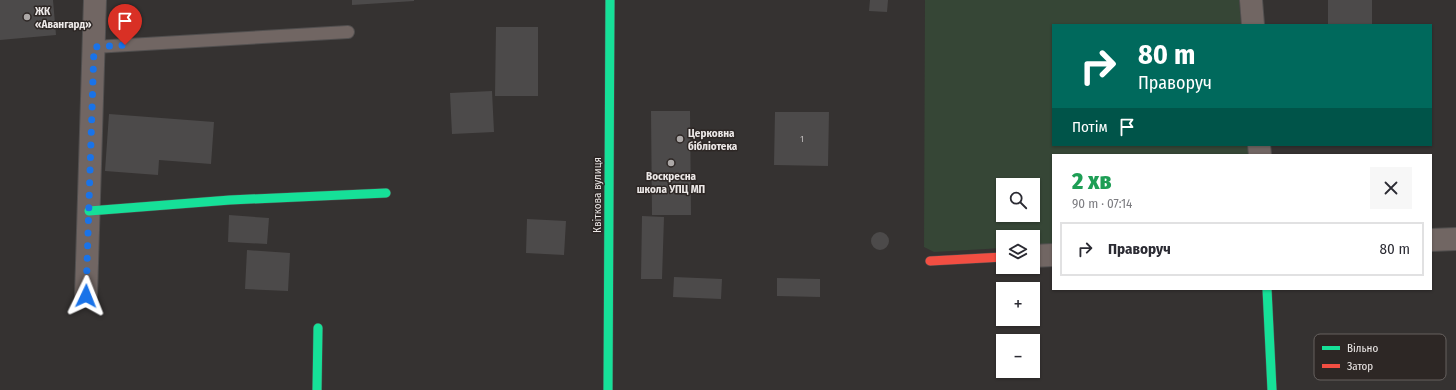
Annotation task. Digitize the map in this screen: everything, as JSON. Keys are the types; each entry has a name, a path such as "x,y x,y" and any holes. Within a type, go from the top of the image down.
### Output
{"street":[{"path":"86,296 95,0"},
{"name":"Квіткова вулиця","path":"608,390 610,0"},
{"path":"1251,0 1253,24"},
{"path":"89,211 230,200 386,192"},
{"path":"1432,240 1456,239"},
{"path":"1040,255 1052,254"},
{"path":"930,261 996,257"},
{"path":"1267,290 1272,390"},
{"path":"317,390 318,328"}],"lane":[{"path":"94,47 348,32"}],"green space":[{"path":"925,0 1239,0 1241,24 1052,24 1052,146 1250,146 1251,154 1052,154 1052,246 1040,247 1040,230 996,230 996,248 934,252 924,247"}],"building":[{"name":"ЖК «Авангард»","path":"0,0 53,0 56,35 0,40"},
{"path":"352,0 414,0 414,1 352,5"},
{"path":"870,0 888,0 887,12 869,11"},
{"path":"1328,0 1372,0 1372,24 1328,24"},
{"path":"496,27 538,27 538,96 495,96"},
{"path":"492,91 494,132 452,134 450,93"},
{"name":"Воскресна школа УПЦ МП","path":"651,111 690,111 691,215 652,215"},
{"path":"775,112 829,112 828,166 774,165"},
{"path":"109,114 214,122 211,164 159,160 158,175 105,171"},
{"path":"229,215 269,218 267,244 228,242"},
{"path":"642,216 664,217 662,279 641,279"},
{"path":"527,219 566,221 564,255 526,253"},
{"path":"876,232 884,232 889,237 887,248 884,250 876,250 871,245 871,237"},
{"path":"247,250 290,253 288,291 245,289"},
{"path":"674,277 722,279 721,299 673,297"},
{"path":"777,278 820,279 820,297 777,296"}],"traffic: fast":[{"path":"608,390 610,0"},
{"path":"89,211 230,200 386,193"},
{"path":"1267,290 1272,390"},
{"path":"317,390 318,328"}],"traffic: jam":[{"path":"930,261 996,257"}],"place":[{"name":"ЖК «Авангард»","path":"27,17"},
{"name":"Церковна бібліотека","path":"680,139"},
{"name":"Воскресна школа УПЦ МП","path":"671,163"}],"route":[{"path":"86,296 94,47 125,45"}]}
